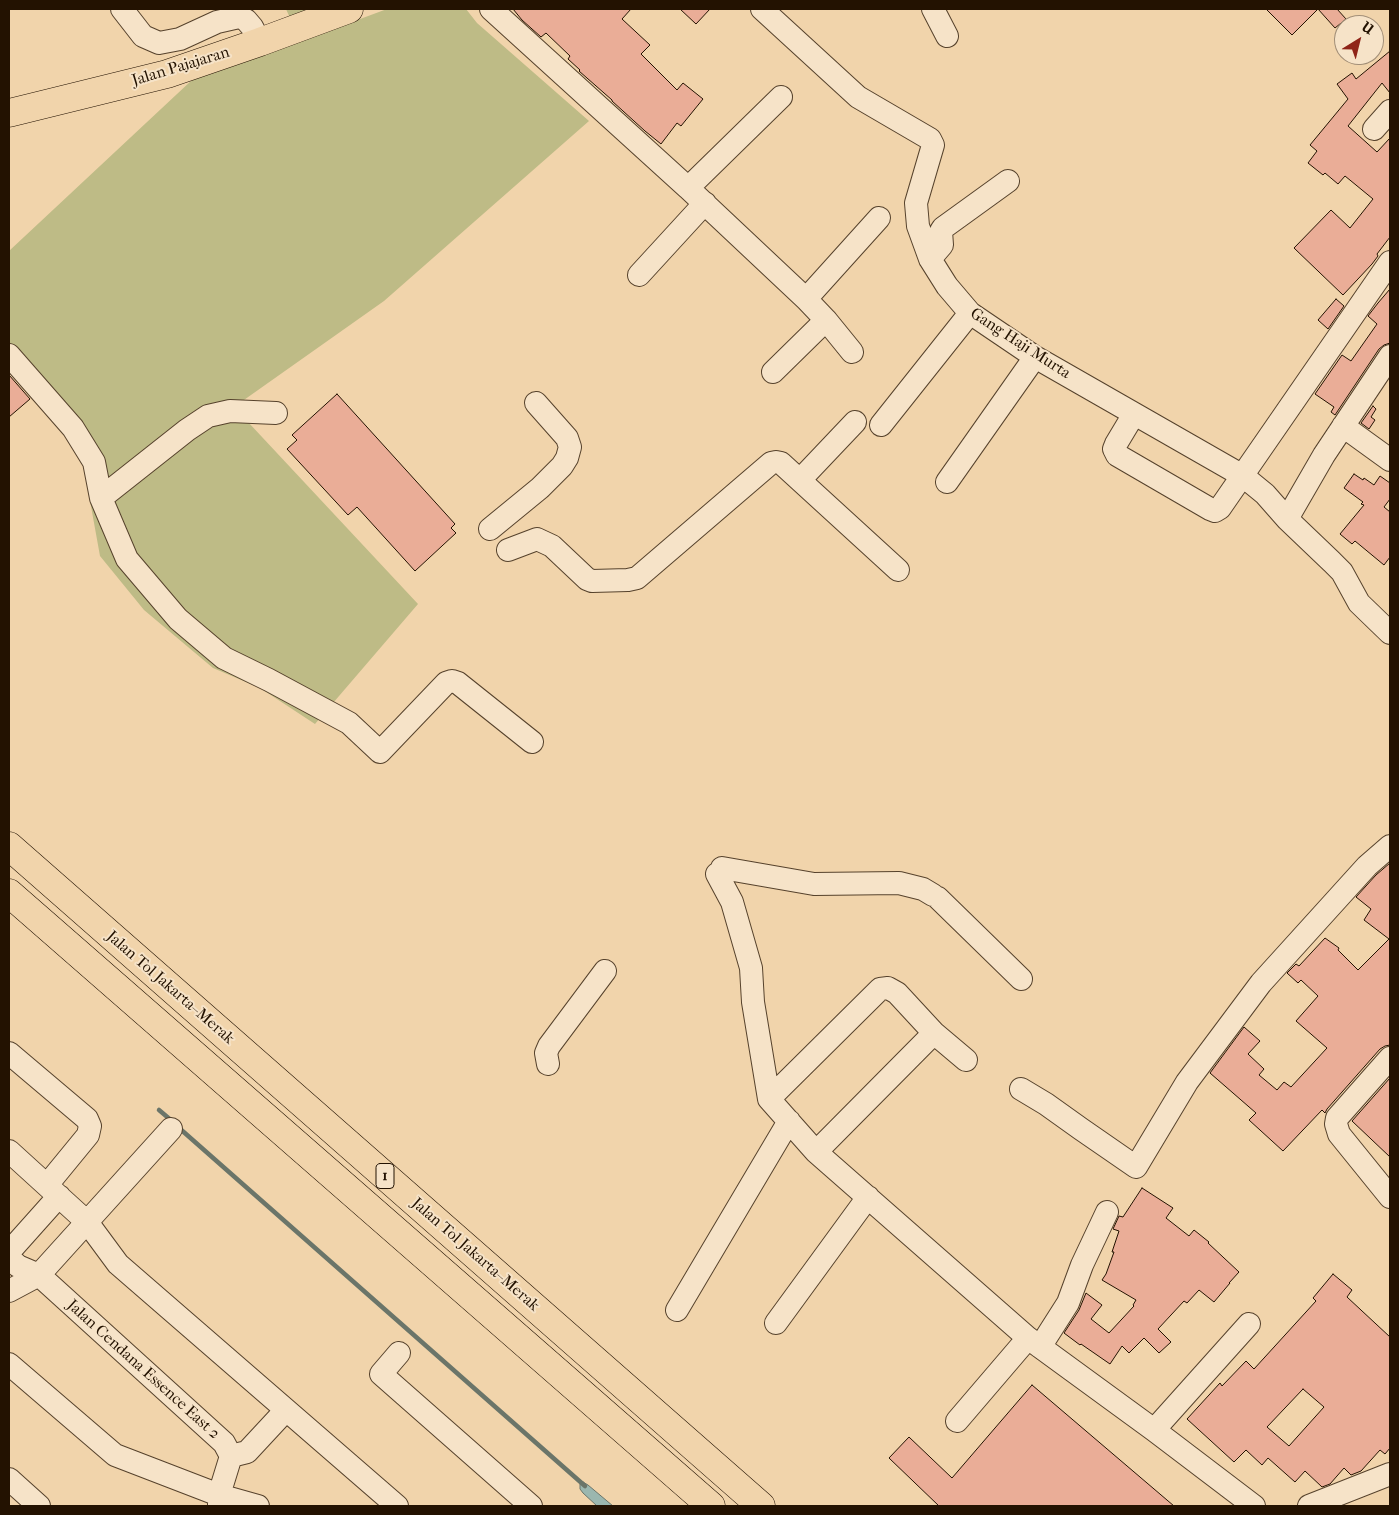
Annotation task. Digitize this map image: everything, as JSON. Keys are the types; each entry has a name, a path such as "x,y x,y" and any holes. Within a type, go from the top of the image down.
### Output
{"main road":[{"name":"Jalan Pajajaran","path":"9,113 167,74 349,9"},
{"name":"Jalan Tol Jakarta–Merak","path":"9,846 761,1506"},
{"name":"Jalan Tol Jakarta–Merak","path":"9,893 711,1506"}],"street":[{"path":"122,9 143,36 159,43 180,39 217,22 239,17 246,20 252,27 260,42"},
{"path":"491,9 705,203 806,299 852,352"},
{"name":"Gang Haji Murta","path":"762,9 858,97 930,139 933,145 916,203 918,226 930,259 947,286 970,313 1035,357 1243,476 1265,494 1342,572 1358,603 1387,622"},
{"path":"933,9 947,36"},
{"path":"688,188 781,97"},
{"path":"1374,129 1390,112"},
{"path":"930,259 941,247 941,231 943,228 1008,181"},
{"path":"638,275 705,203"},
{"path":"806,299 880,218"},
{"path":"1134,414 1116,444 1114,449 1117,455 1210,510 1215,511 1220,508 1387,273"},
{"path":"881,426 970,313"},
{"path":"773,372 826,320"},
{"path":"9,355 73,428 94,462 101,498 127,559 178,619 224,658 349,723 380,752 446,683 452,681 458,683 532,742"},
{"path":"1287,518 1324,455 1390,356"},
{"path":"947,482 1035,357"},
{"path":"490,529 540,488 562,466 567,458 570,447 567,438 536,403"},
{"path":"101,498 186,430 208,416 230,411 276,413"},
{"path":"800,480 855,422"},
{"path":"1343,426 1390,460"},
{"path":"508,550 537,539 552,546 587,579 636,578 771,463 776,462 781,463 898,570"},
{"path":"1021,1089 1136,1166 1187,1082 1261,983 1367,866 1390,846"},
{"path":"1021,979 935,896 923,889 899,883 814,884 719,871 732,902 751,968 753,1002 769,1099 816,1152 1034,1342 1254,1506"},
{"path":"548,1064 546,1054 549,1046 605,971"},
{"path":"769,1099 880,989 888,988 897,993 934,1032 966,1060"},
{"path":"816,1152 934,1032"},
{"path":"9,1053 87,1119 90,1126 88,1135 53,1190 11,1265"},
{"path":"1390,1058 1336,1118 1336,1124 1339,1134 1390,1197"},
{"path":"677,1310 789,1121"},
{"path":"9,1291 39,1275 171,1129"},
{"path":"9,1151 87,1222 118,1264 397,1506"},
{"path":"776,1323 868,1197"},
{"path":"957,1421 1034,1342 1068,1303 1082,1265 1107,1212"},
{"name":"Jalan Cendana Essence East 2","path":"11,1265 39,1275 224,1443 230,1456 219,1500"},
{"path":"1154,1430 1249,1324"},
{"path":"399,1353 381,1374 531,1506"},
{"path":"9,1364 115,1455 219,1500 258,1506"},
{"path":"230,1456 247,1452 286,1410"},
{"path":"1309,1506 1390,1474"},
{"path":"9,1478 39,1506"}],"shaded area":[{"path":"286,9 345,9 352,22 387,9 466,9 477,23 589,121 384,301 234,407 418,604 315,724 260,688 213,668 144,610 100,556 81,451 9,360 9,251 192,80 298,36"}],"water":[{"path":"583,1482 613,1506 597,1506 580,1489 580,1484"}],"building":[{"path":"513,9 631,9 622,19 650,45 641,54 677,90 683,83 703,99 681,126 677,123 661,144 579,71 568,59 570,56 546,33 541,37"},
{"path":"680,9 710,9 696,24"},
{"path":"1266,9 1318,9 1292,35"},
{"path":"1318,9 1337,9 1342,15 1334,15 1334,27"},
{"path":"1390,51 1390,93 1382,83 1348,126 1377,152 1390,138 1390,237 1372,264 1343,295 1294,248 1331,210 1350,228 1373,199 1345,176 1338,184 1325,173 1323,175 1308,163 1317,151 1310,145 1348,99 1337,84 1352,73 1356,79 1373,65 1384,65 1384,56"},
{"path":"1390,289 1390,343 1379,349 1335,415 1331,412 1334,407 1315,394 1342,355 1351,361 1377,324 1368,316"},
{"path":"1336,299 1344,306 1328,329 1318,320"},
{"path":"9,375 30,399 9,417"},
{"path":"337,394 455,524 451,528 456,533 415,571 357,507 348,515 287,449 297,440 292,435"},
{"path":"1373,406 1376,409 1371,417 1375,420 1369,429 1361,423"},
{"path":"1354,474 1374,485 1380,476 1390,483 1390,499 1384,507 1390,512 1390,557 1384,565 1355,541 1352,544 1340,534 1364,505 1361,504 1363,502 1344,488"},
{"path":"1390,863 1390,1045 1380,1049 1325,1113 1322,1110 1283,1151 1249,1120 1256,1113 1210,1073 1244,1027 1260,1041 1248,1054 1264,1069 1259,1075 1277,1090 1284,1082 1291,1087 1327,1048 1296,1021 1318,996 1301,980 1298,983 1287,973 1296,964 1299,966 1325,938 1339,948 1338,950 1358,970 1389,939 1364,920 1371,909 1356,897"},
{"path":"1390,1078 1390,1157 1352,1121"},
{"path":"1142,1188 1173,1208 1166,1218 1189,1236 1194,1230 1239,1272 1214,1302 1199,1290 1187,1303 1184,1301 1158,1329 1171,1342 1159,1353 1144,1338 1129,1353 1122,1346 1110,1364 1064,1333 1079,1310 1086,1293 1102,1305 1091,1319 1109,1333 1134,1306 1136,1300 1102,1280 1114,1252 1112,1252 1119,1231 1113,1229 1119,1216 1123,1217"},
{"path":"1333,1274 1352,1290 1347,1297 1390,1337 1390,1448 1385,1454 1380,1450 1361,1471 1351,1475 1344,1468 1330,1484 1322,1487 1305,1471 1295,1482 1268,1458 1262,1465 1246,1450 1234,1462 1187,1419 1220,1383 1222,1386 1246,1361 1254,1369 1316,1301 1313,1298","holes":["1303,1389 1324,1407 1289,1446 1267,1427"]},
{"path":"1032,1385 1174,1506 939,1506 889,1458 909,1437 952,1478"}],"waterway":[{"path":"159,1110 172,1121"},
{"path":"178,1127 585,1486"}]}
